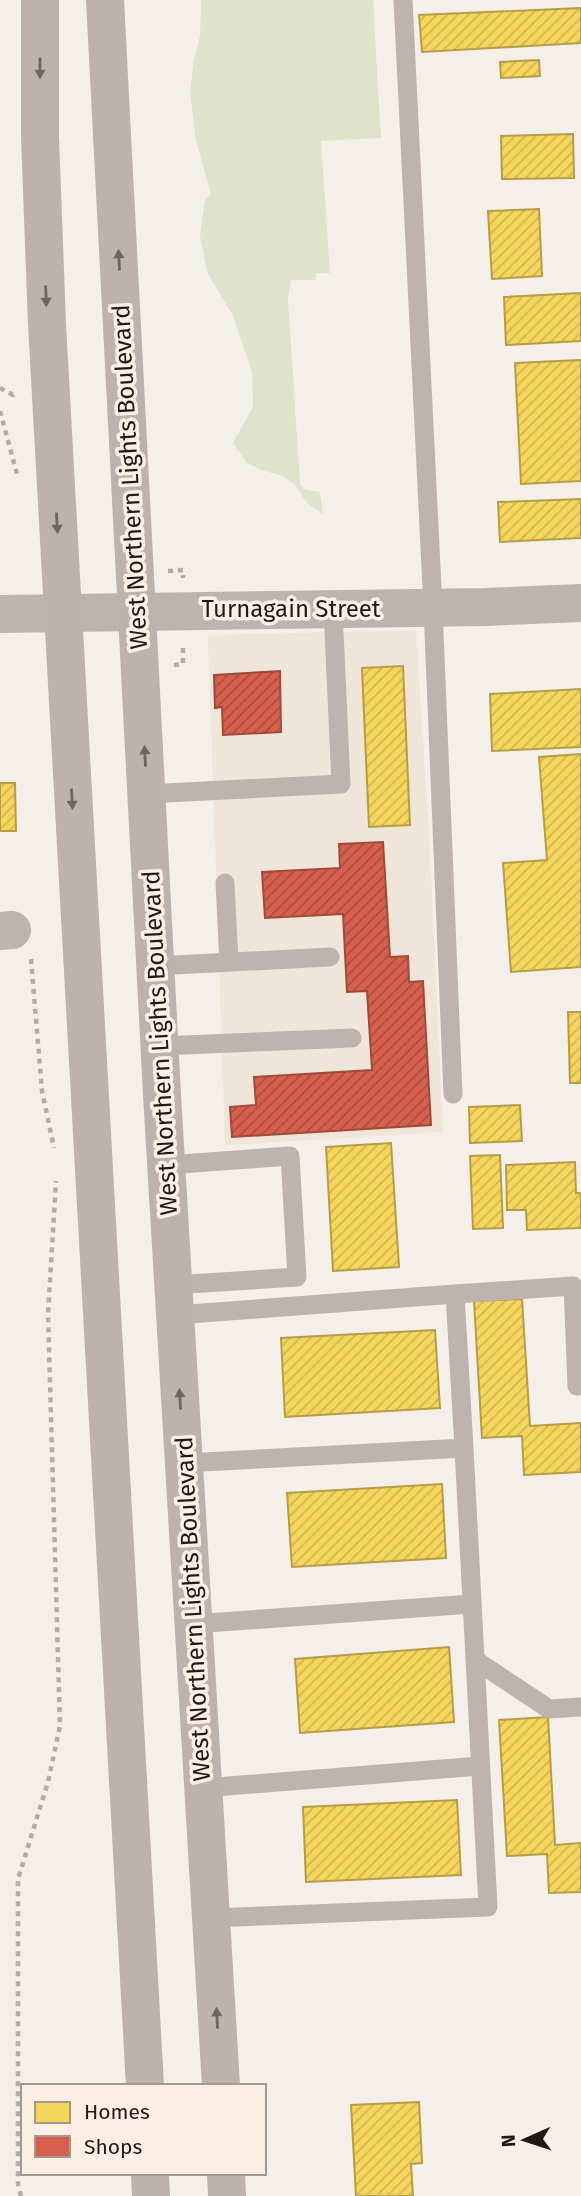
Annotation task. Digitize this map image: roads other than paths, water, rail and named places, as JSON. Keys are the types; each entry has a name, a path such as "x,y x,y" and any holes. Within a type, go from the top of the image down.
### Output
{"main road":[{"path":"40,0 40,137 47,324 145,2084"},
{"name":"West Northern Lights Boulevard","path":"105,0 174,1300 221,2084"},
{"path":"150,2175 151,2196"},
{"path":"226,2175 227,2196"}],"street":[{"name":"Turnagain Street","path":"0,614 138,610 333,610 581,603"}],"lane":[{"path":"402,0 433,608 453,1094"},
{"path":"147,794 341,784 333,610"},
{"path":"225,883 229,962"},
{"path":"156,966 330,957"},
{"path":"160,1046 352,1038"},
{"path":"167,1165 290,1156 297,1278 174,1300"},
{"path":"174,1300 455,1294 573,1286 577,1386 581,1385"},
{"path":"211,1918 488,1907 455,1294"},
{"path":"184,1463 464,1448"},
{"path":"193,1624 472,1604"},
{"path":"475,1660 549,1709 581,1707"},
{"path":"203,1788 480,1766"}]}
